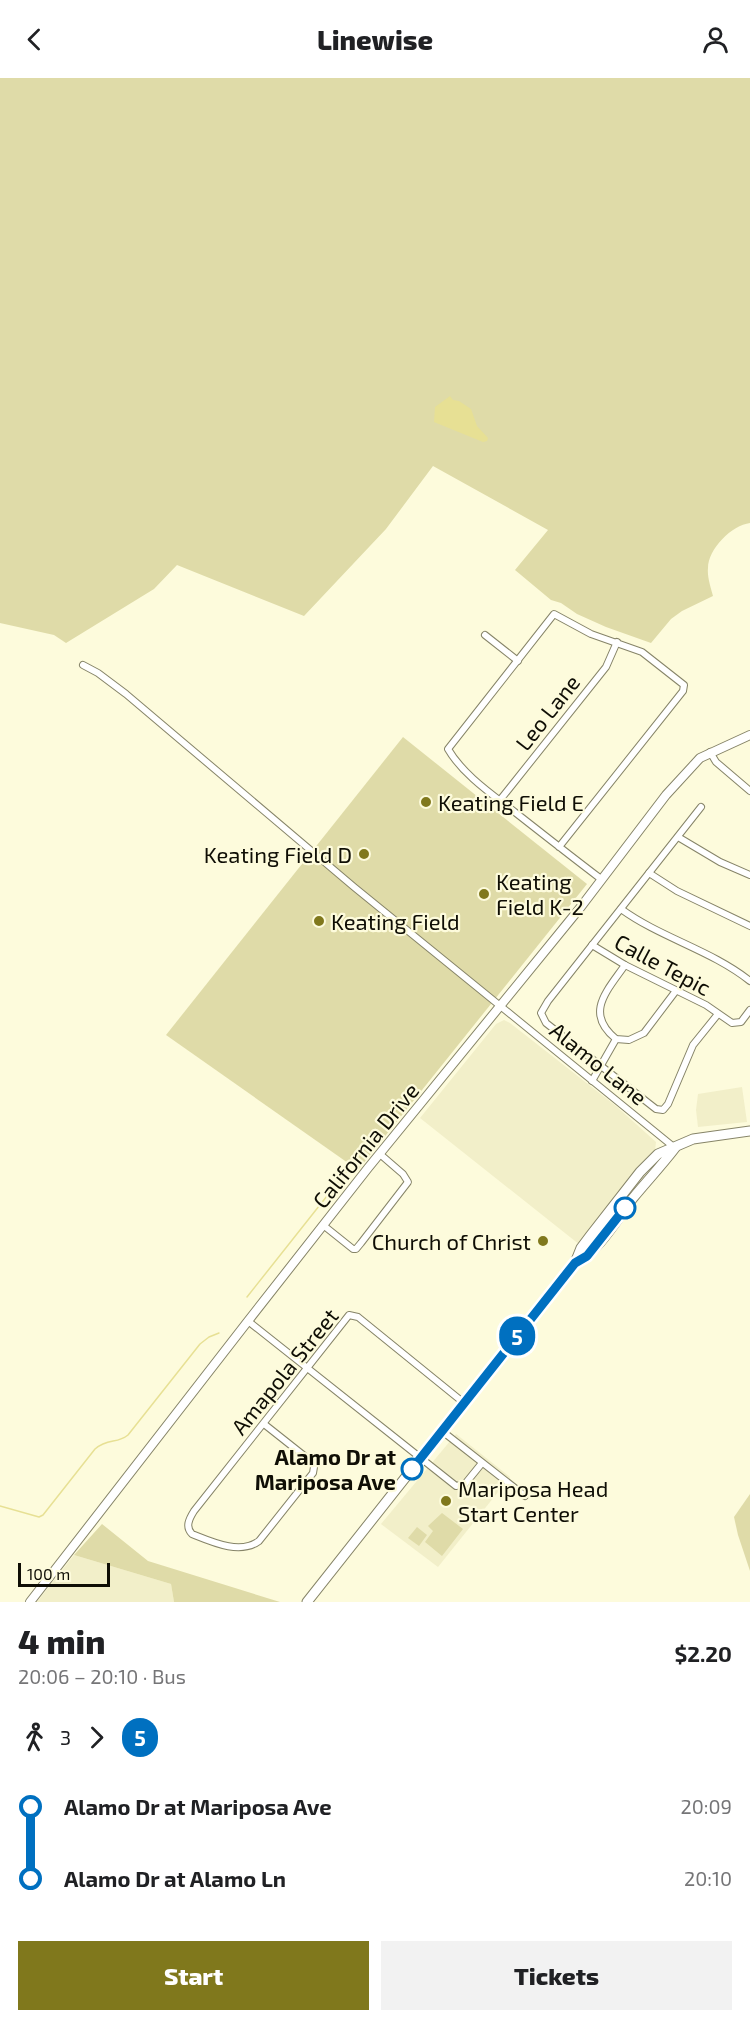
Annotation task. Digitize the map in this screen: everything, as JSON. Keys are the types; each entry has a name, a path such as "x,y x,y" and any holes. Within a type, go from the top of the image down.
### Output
{"main road":[{"path":"307,1602 575,1263 581,1248 640,1172 658,1154 693,1139 750,1131"},
{"path":"575,1263 588,1256 675,1148"},
{"path":"588,1256 593,1241 620,1204 625,1191"}],"street":[{"path":"559,847 683,691 684,685 642,652 591,634 554,614 448,749 454,759 500,800 559,847 601,879"},
{"path":"485,635 518,661"},
{"name":"Leo Lane","path":"500,800 606,667 617,642"},
{"name":"Alamo Lane","path":"83,665 126,694 354,887 675,1148"},
{"name":"California Drive","path":"30,1602 323,1225 501,1006 680,778 692,765 710,752 750,735"},
{"path":"710,752 716,762 750,790"},
{"path":"701,807 544,1007 541,1014 546,1023 656,1110 663,1110 668,1104 693,1045 718,1014 737,1024 750,1010"},
{"path":"678,837 720,862 750,875"},
{"path":"649,873 676,891 750,926"},
{"path":"621,909 658,932 724,963 750,981"},
{"name":"Calle Tepic","path":"592,945 625,966 706,1005 718,1014"},
{"path":"625,966 600,1005 604,1029 616,1039 629,1040 644,1033 675,992"},
{"path":"592,1081 616,1039"},
{"path":"323,1225 353,1249 361,1243 408,1182 403,1174 381,1155"},
{"name":"Amapola Street","path":"264,1424 312,1462 314,1472 252,1547 235,1548 194,1536 188,1527 194,1511 348,1317 353,1315 464,1403"},
{"path":"248,1321 456,1486 465,1484 482,1463"},
{"path":"442,1431 525,1496"}],"shaded area":[{"path":"0,78 750,78 750,523 729,533 712,553 708,571 713,596 671,619 651,643 577,614 561,603 551,600 515,570 548,530 433,466 386,529 304,616 177,565 154,589 66,643 54,635 0,623"},
{"path":"450,396 453,400 471,409 477,426 488,438 487,441 483,442 434,422 435,407"},
{"path":"403,737 587,884 358,1170 166,1035"},
{"path":"504,1020 616,1106 656,1142 655,1151 640,1165 580,1245 420,1118 496,1024"},
{"path":"742,1087 747,1122 698,1127 696,1110 698,1094"},
{"name":"Mariposa Head Start Center","path":"456,1434 510,1477 438,1567 381,1524"},
{"path":"750,1494 750,1571 734,1517"},
{"path":"442,1513 463,1529 442,1556 425,1542 433,1531 428,1526"},
{"path":"102,1524 148,1561 280,1602 174,1602 171,1584 74,1555"},
{"path":"417,1527 427,1535 419,1546 408,1538"},
{"path":"74,1555 171,1584 174,1602 37,1602"}],"waterway":[{"path":"247,1297 346,1172 351,1169"},
{"path":"0,1506 39,1517 43,1515 95,1449 104,1443 128,1435 200,1344 219,1333"}],"bus line":[{"name":"5","path":"412,1469 575,1263 587,1256 625,1208"}],"place":[{"name":"Keating Field E","path":"426,802"},
{"name":"Keating Field D","path":"364,854"},
{"name":"Keating Field K-2","path":"484,894"},
{"name":"Keating Field","path":"319,921"},
{"name":"Church of Christ","path":"543,1241"},
{"name":"Alamo Dr at Mariposa Ave","path":"412,1469"},
{"name":"Mariposa Head Start Center","path":"446,1501"}]}
